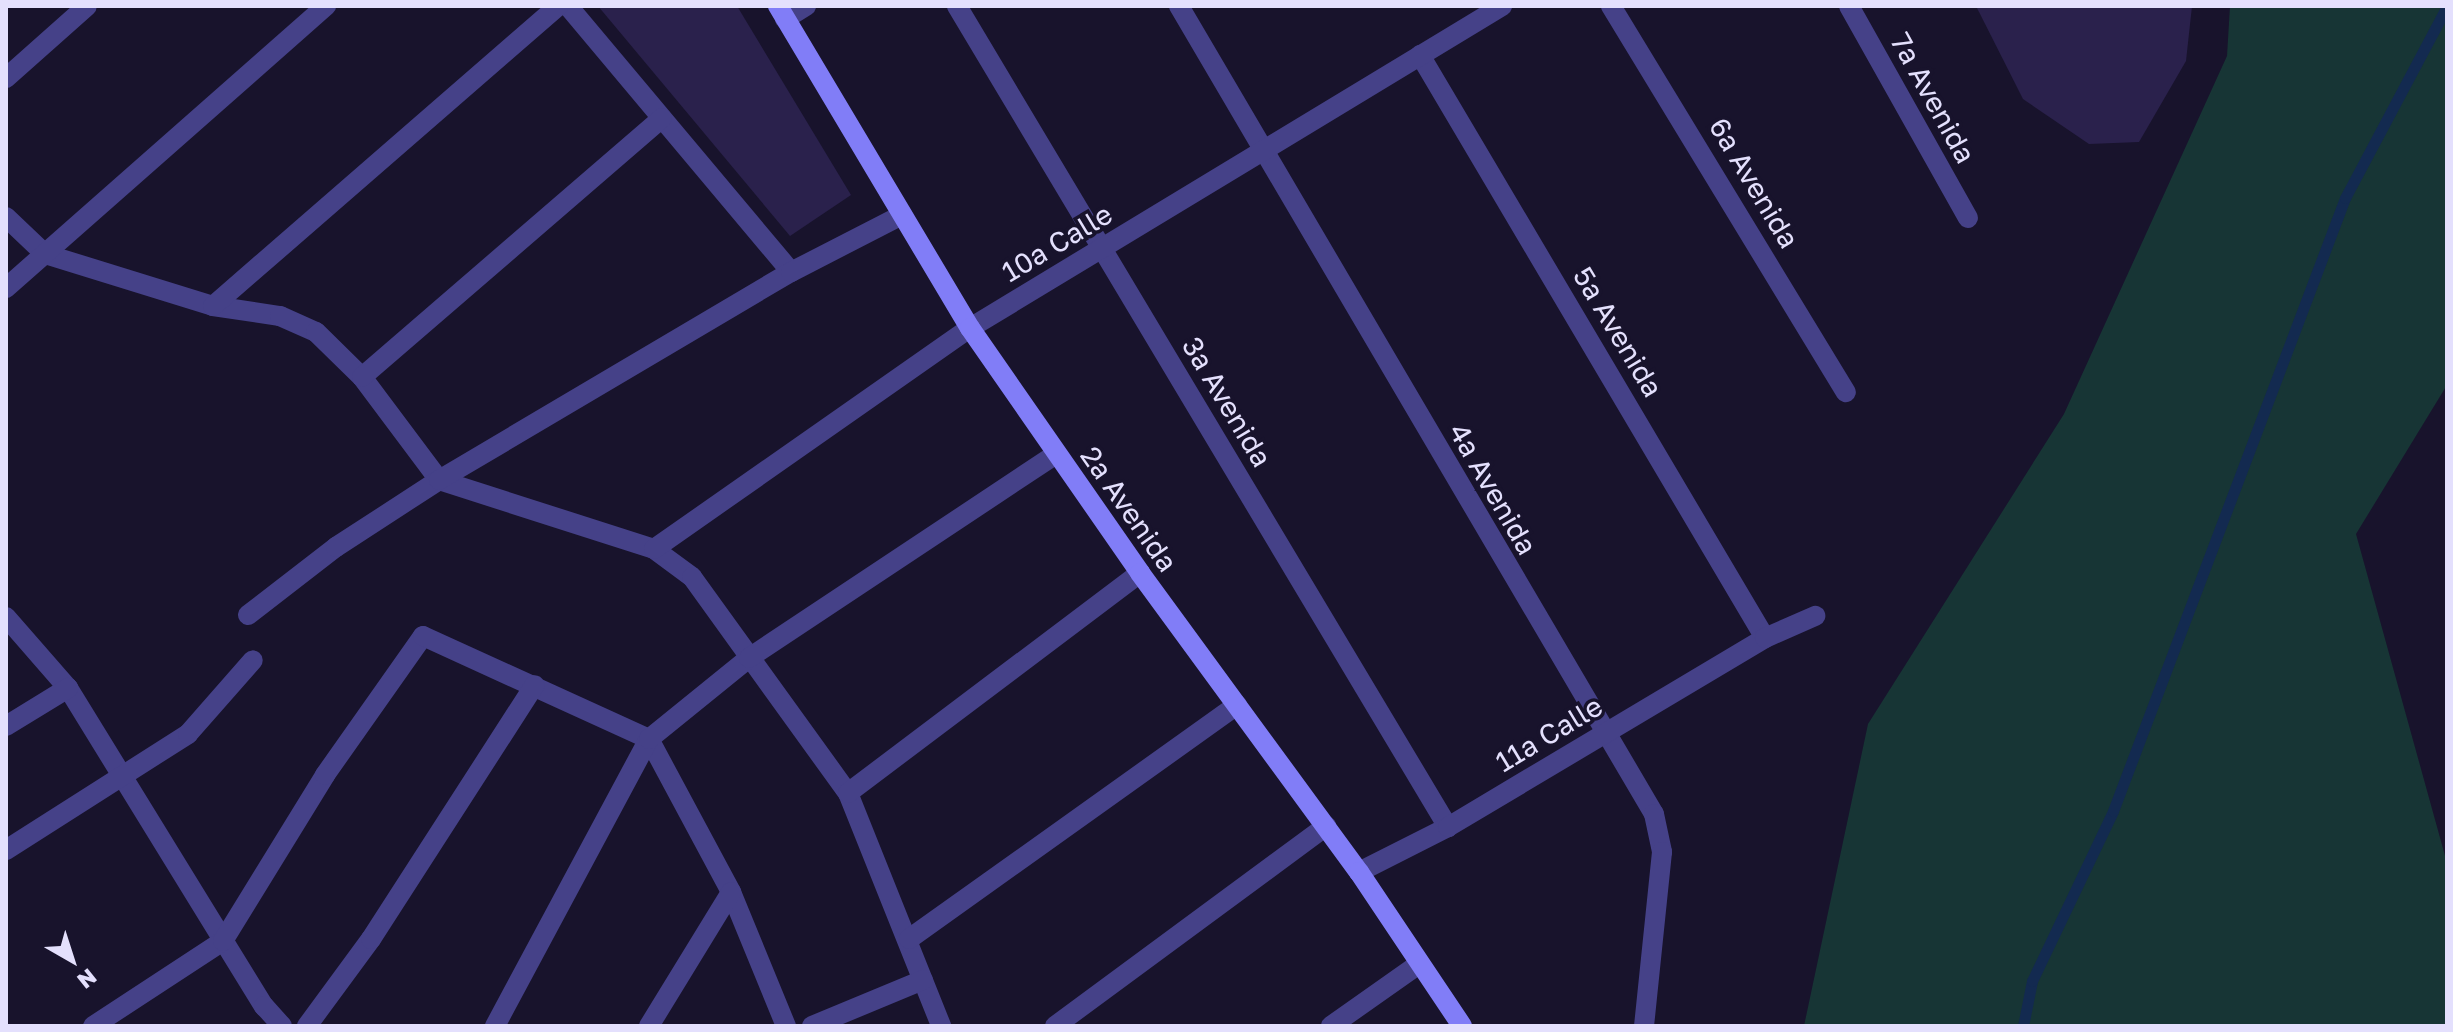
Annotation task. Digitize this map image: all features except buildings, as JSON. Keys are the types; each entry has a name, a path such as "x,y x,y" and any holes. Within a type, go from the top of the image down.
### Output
{"main road":[{"name":"2a Avenida","path":"782,12 970,328 1140,573 1359,872 1462,1026"}],"street":[{"path":"6,78 87,6"},
{"path":"6,288 326,6"},
{"path":"213,306 558,6"},
{"path":"568,6 791,272"},
{"path":"782,12 806,6"},
{"name":"3a Avenida","path":"957,6 1448,827"},
{"name":"4a Avenida","path":"1179,6 1660,831 1644,1026"},
{"name":"10a Calle","path":"654,549 970,328 1502,6"},
{"name":"6a Avenida","path":"1611,6 1846,392"},
{"name":"7a Avenida","path":"1849,6 1968,218"},
{"name":"5a Avenida","path":"1420,55 1765,638"},
{"path":"362,377 662,118"},
{"path":"248,615 336,547 439,480 791,272 902,215"},
{"path":"6,217 45,254 213,306 280,316 316,332 362,377 439,480 654,549 692,577 848,793 909,939 941,1026"},
{"path":"495,1026 649,739 749,658 1056,454"},
{"path":"848,793 1140,573"},
{"name":"11a Calle","path":"1359,872 1448,827 1765,638 1815,616"},
{"path":"6,617 68,688 124,774 223,941 282,1026"},
{"path":"93,1026 223,941 415,641 435,636 649,739 731,892 786,1026"},
{"path":"6,850 188,734 253,660"},
{"path":"307,1026 371,939 535,685"},
{"path":"6,726 68,688"},
{"path":"909,939 1237,705"},
{"path":"1055,1026 1326,826"},
{"path":"649,1026 731,892"},
{"path":"1331,1026 1419,964"},
{"path":"812,1026 923,980"}],"green space":[{"path":"2230,6 2447,6 2447,385 2356,534 2447,863 2447,1026 1804,1026 1868,724 2064,414 2227,56"}],"waterway":[{"path":"2023,1026 2032,981 2113,811 2345,198 2447,6"}]}
